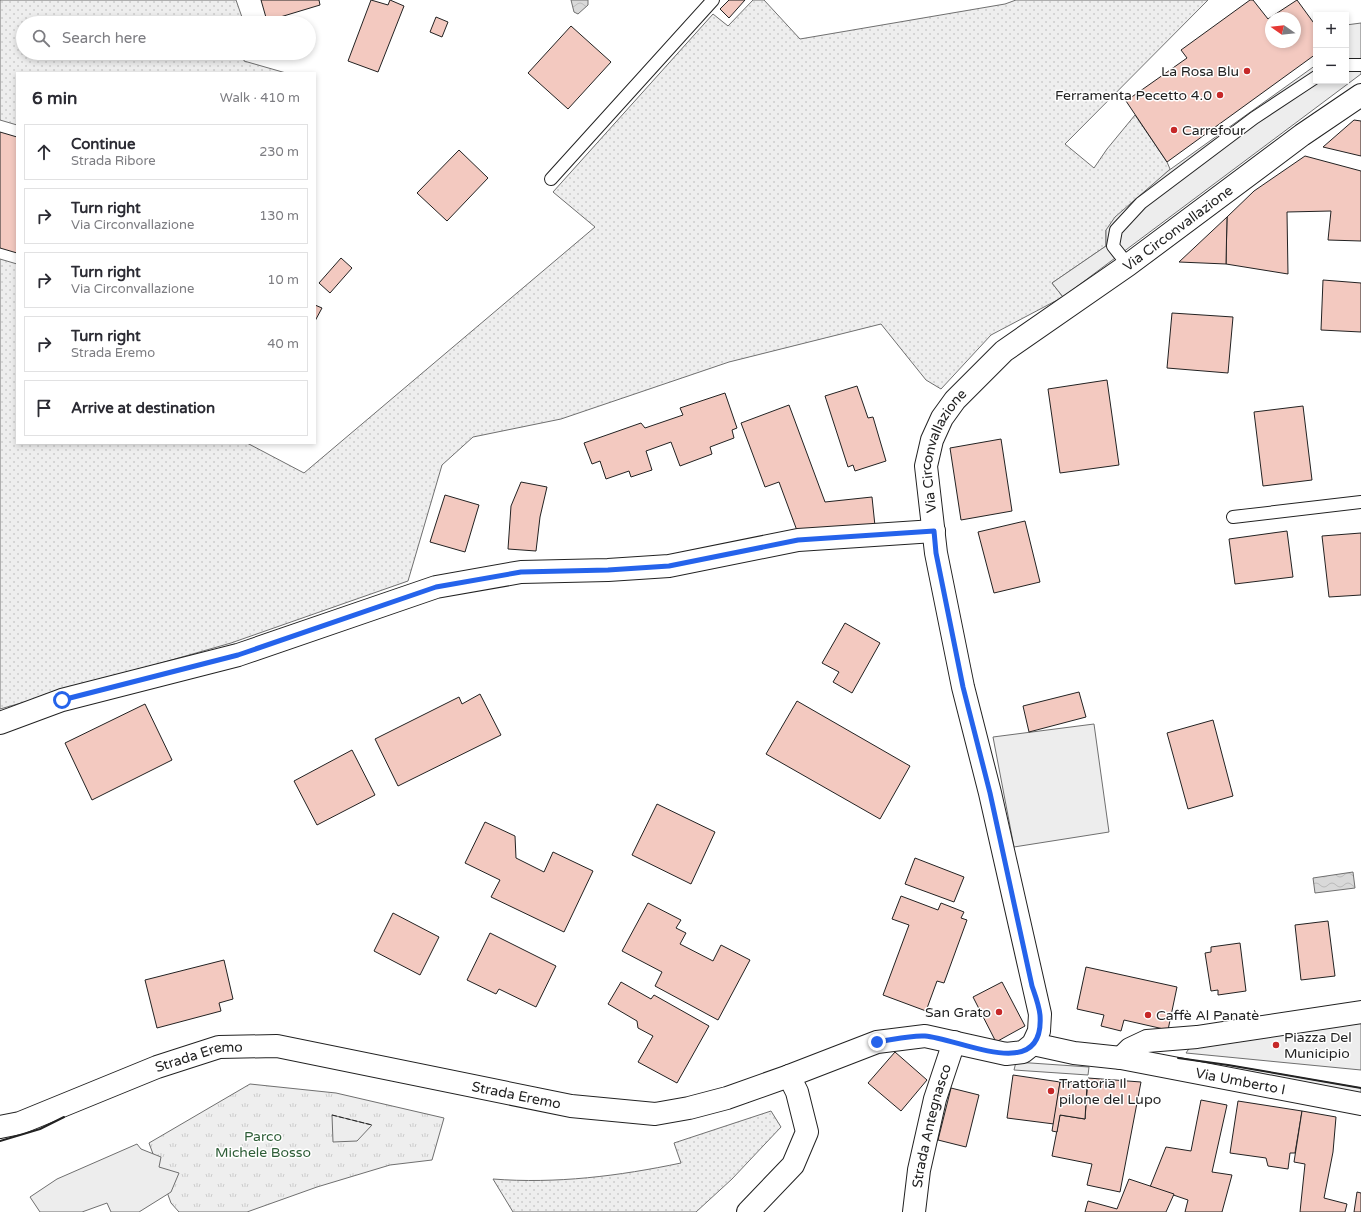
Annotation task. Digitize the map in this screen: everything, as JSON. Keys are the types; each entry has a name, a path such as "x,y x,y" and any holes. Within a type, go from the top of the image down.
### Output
{"main road":[{"name":"Via Circonvallazione","path":"1033,1044 1039,1030 1040,1014 1032,986 990,793 963,687 936,553 926,466 932,440 942,418 955,400 1004,351 1128,264 1296,140 1361,95"},
{"path":"0,723 62,700 238,655 436,587 521,572 608,570 669,566 798,540 934,531"},
{"path":"1121,1058 1130,1049 1148,1041 1197,1037 1361,1012"},
{"name":"Strada Eremo","path":"0,1127 20,1123 157,1067 219,1047 277,1046 571,1106 655,1114 689,1108 727,1098 877,1042 925,1036 1006,1054 1023,1052 1033,1044"},
{"name":"Strada Antegnasco","path":"914,1212 919,1170 935,1099 954,1042"},
{"name":"Via Umberto I","path":"1033,1044 1074,1053 1121,1058 1361,1104"},
{"path":"748,1212 793,1165 807,1132 798,1092 789,1076"}],"lane":[{"path":"551,179 713,0"},
{"path":"1349,65 1361,65"},
{"path":"1128,264 1113,246 1116,230 1141,203 1254,118 1313,80"},
{"path":"1233,516 1361,502"}],"green space":[{"path":"0,0 236,0 242,16 16,16 16,60 244,60 282,72 16,72 16,125 0,120"},
{"path":"753,0 764,0 800,39 1005,4 1016,0 1208,0 1065,144 1094,168 1107,149 1135,115 1167,162 1170,169 1106,230 1106,246 1052,283 1063,297 991,335 941,389 926,380 881,324 729,362 561,419 473,437 442,465 408,581 231,643 0,709 0,259 16,264 16,444 249,444 304,473 595,227 553,192 713,14 728,26"},
{"name":"Parco Michele Bosso","path":"250,1084 336,1093 444,1118 432,1160 390,1165 317,1187 247,1212 179,1212 171,1203 149,1143"},
{"path":"771,1111 781,1127 732,1179 696,1212 513,1212 493,1179 564,1180 634,1172 681,1163 674,1143"}],"shaded area":[{"path":"1361,23 1361,74 1349,83 1349,48 1349,25"},
{"path":"1313,67 1313,84 1348,84 1063,297 1052,283 1106,246 1106,230 1115,217 1168,171"},
{"path":"1094,724 1109,832 1014,847 993,737"},
{"name":"Piazza Del Municipio","path":"1361,1014 1361,1070 1186,1053 1197,1037"},
{"path":"1016,1062 1089,1067 1088,1075 1014,1070"},
{"path":"1228,1065 1361,1088 1361,1099 1220,1072"},
{"path":"332,1115 372,1125 357,1141 333,1142"},
{"path":"137,1144 141,1149 161,1157 159,1167 179,1173 171,1192 139,1212 111,1212 107,1203 82,1212 40,1212 30,1197 57,1179"}],"water":[{"path":"571,0 588,0 588,5 578,14 574,12"},
{"path":"1353,872 1355,888 1315,893 1313,878"}],"building":[{"path":"261,0 319,0 320,5 284,16 266,16"},
{"path":"371,0 388,5 390,0 404,6 378,72 348,61"},
{"path":"729,0 745,0 729,18 720,9"},
{"path":"1250,0 1253,0 1265,15 1265,48 1301,48 1301,12 1279,12 1297,0 1313,22 1313,56 1167,162 1126,101 1187,58 1181,50"},
{"path":"436,17 448,22 442,37 430,32"},
{"path":"571,26 611,62 568,109 528,73"},
{"path":"1354,120 1361,121 1361,156 1323,147"},
{"path":"0,132 16,137 16,253 0,248"},
{"path":"459,150 488,178 447,221 417,193"},
{"path":"1305,156 1361,171 1361,241 1328,240 1331,211 1287,212 1288,274 1226,264 1227,217 1254,191"},
{"path":"1227,217 1226,264 1179,262"},
{"path":"341,258 352,268 330,293 319,283"},
{"path":"1323,280 1361,283 1361,332 1321,330"},
{"path":"316,305 322,308 316,319"},
{"path":"1172,313 1233,317 1228,373 1167,368"},
{"path":"1107,380 1119,465 1060,473 1048,389"},
{"path":"857,386 868,418 873,417 886,461 855,471 853,465 848,467 825,396"},
{"path":"725,393 737,428 732,430 734,438 710,447 712,454 680,466 671,442 646,451 652,470 631,477 629,471 606,479 600,461 592,464 584,443 641,423 645,428 683,415 680,408"},
{"path":"789,405 825,502 872,497 875,526 799,536 779,482 765,487 741,423"},
{"path":"1303,406 1312,480 1263,486 1254,412"},
{"path":"1001,439 1012,511 961,520 950,448"},
{"path":"521,482 547,487 540,517 536,551 508,549 511,506"},
{"path":"445,495 479,505 465,552 430,542"},
{"path":"1025,521 1040,582 994,593 978,532"},
{"path":"1287,531 1293,577 1235,584 1229,539"},
{"path":"1361,533 1361,595 1329,597 1322,536"},
{"path":"845,623 880,643 852,693 833,682 839,672 822,663"},
{"path":"1079,692 1086,717 1029,732 1023,706"},
{"path":"480,694 501,735 398,786 375,739 459,697 462,704"},
{"path":"797,701 910,766 880,819 766,754"},
{"path":"145,704 172,760 92,800 65,743"},
{"path":"1213,720 1233,796 1188,809 1167,733"},
{"path":"352,750 375,795 317,825 294,781"},
{"path":"657,804 715,832 691,884 632,855"},
{"path":"485,822 515,836 516,858 544,872 553,852 593,871 564,932 491,897 500,880 465,863"},
{"path":"915,858 964,877 954,902 905,884"},
{"path":"901,896 938,910 941,903 964,912 961,918 967,920 944,983 937,981 926,1011 883,995 909,925 892,919"},
{"path":"648,903 681,920 676,928 686,933 680,944 713,961 721,945 750,960 718,1020 655,986 662,972 622,951"},
{"path":"393,913 439,937 420,975 374,951"},
{"path":"1328,921 1335,976 1301,980 1295,925"},
{"path":"490,933 556,966 536,1007 499,989 496,994 467,980"},
{"path":"1240,943 1246,991 1218,995 1218,990 1211,991 1205,953 1211,952 1211,947"},
{"path":"224,960 233,999 219,1003 221,1011 157,1028 145,980"},
{"path":"1086,967 1177,987 1168,1030 1124,1020 1121,1031 1101,1026 1104,1015 1077,1009"},
{"path":"621,982 651,999 654,995 709,1026 677,1083 638,1062 653,1036 638,1028 637,1021 608,1004"},
{"name":"San Grato","path":"1002,982 1025,1026 996,1042 973,997"},
{"path":"895,1052 927,1080 901,1111 868,1083"},
{"path":"1013,1075 1060,1082 1054,1124 1007,1118"},
{"path":"1088,1078 1141,1082 1120,1192 1087,1185 1092,1164 1052,1156 1060,1115 1085,1119"},
{"path":"1060,1082 1087,1085 1085,1119 1060,1115 1057,1132 1052,1131"},
{"path":"951,1088 979,1095 966,1147 938,1140"},
{"path":"1201,1100 1227,1105 1212,1172 1232,1175 1222,1212 1185,1212 1188,1200 1150,1187 1166,1147 1191,1151"},
{"path":"1238,1101 1302,1111 1295,1153 1290,1153 1288,1169 1268,1166 1266,1158 1230,1153"},
{"path":"1302,1111 1336,1117 1333,1152 1324,1198 1347,1204 1345,1212 1300,1212 1305,1164 1294,1162"},
{"path":"1129,1179 1174,1194 1166,1212 1085,1212 1088,1201 1117,1209"},
{"path":"1357,1192 1361,1193 1361,1212 1354,1212"}],"fence":[{"path":"332,1115 372,1125"}],"wall":[{"path":"1178,1058 1361,1088"},
{"path":"0,1141 40,1129 64,1117"}],"place":[{"name":"La Rosa Blu","path":"1247,71"},
{"name":"Ferramenta Pecetto 4.0","path":"1220,95"},
{"name":"Carrefour","path":"1174,130"},
{"name":"San Grato","path":"999,1012"},
{"name":"Caffè Al Panatè","path":"1148,1015"},
{"name":"Piazza Del Municipio","path":"1276,1045"},
{"name":"Trattoria Il pilone del Lupo","path":"1051,1091"}],"route":[{"path":"62,700 238,655 436,587 521,572 608,570 669,566 798,540 851,538 934,531 936,553 963,687 990,793 1032,986 1040,1014 1039,1030 1033,1044 1023,1052 1006,1054 925,1036 877,1042"}]}
